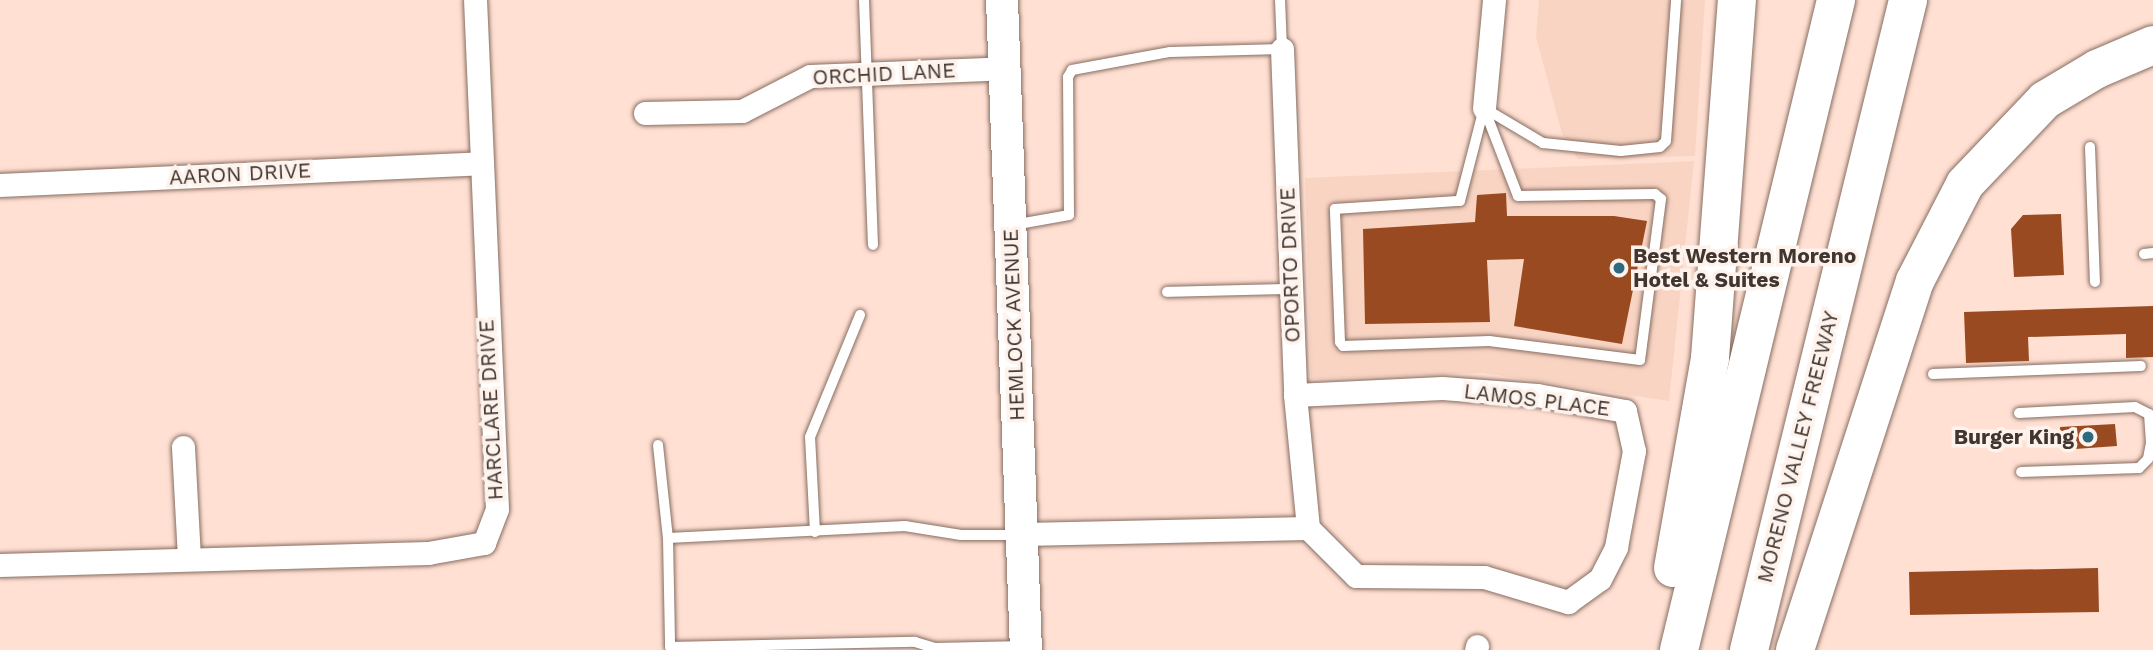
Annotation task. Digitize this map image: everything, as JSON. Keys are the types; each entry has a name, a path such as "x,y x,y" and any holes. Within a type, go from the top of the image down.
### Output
{"highway":[{"path":"1660,650 1710,358 1737,0"},
{"path":"1679,650 1836,0"},
{"name":"MORENO VALLEY FREEWAY","path":"1749,650 1908,0"},
{"path":"1796,650 1915,281 1965,184 2045,100 2097,69 2153,45"}],"street":[{"name":"HARCLARE DRIVE","path":"0,565 189,557 428,553 484,543 497,509 475,0"},
{"name":"HEMLOCK AVENUE","path":"1002,0 1026,648"},
{"path":"1484,108 1494,0"},
{"name":"OPORTO DRIVE","path":"1282,49 1290,289 1308,528"},
{"name":"ORCHID LANE","path":"645,113 742,111 810,76 1005,68"},
{"name":"AARON DRIVE","path":"0,185 480,163"},
{"name":"LAMOS PLACE","path":"1296,395 1442,388 1537,395 1625,411 1634,451 1616,547 1600,579 1568,602 1484,577 1356,576 1308,528"},
{"path":"183,447 189,557"},
{"path":"1022,534 1308,528"}],"lane":[{"path":"864,0 873,245"},
{"name":"OPORTO DRIVE","path":"1280,0 1282,49"},
{"path":"1484,108 1544,143 1621,151 1660,147 1666,141 1676,0"},
{"path":"1011,225 1069,215 1068,90 1072,71 1170,52 1282,49"},
{"path":"1484,108 1518,196 1655,194 1661,199 1640,360 1489,341 1343,346 1340,342 1335,209 1460,201 1484,108"},
{"path":"2091,147 2095,282"},
{"path":"1167,292 1290,289"},
{"path":"815,532 810,437 860,315"},
{"path":"1933,374 2141,366"},
{"path":"2019,413 2134,407 2149,414 2151,443 2148,459 2139,468 2021,472"},
{"path":"658,445 668,538 670,648 915,642 936,648 1026,648"},
{"path":"668,538 905,526 961,535 1022,534"}],"shaded area":[{"path":"1539,0 1705,0 1695,156 1578,159 1562,134 1536,37"},
{"path":"1694,161 1669,401 1483,373 1311,379 1305,178"}],"building":[{"name":"Best Western Moreno Hotel & Suites","path":"1506,193 1507,216 1614,216 1647,221 1622,344 1514,326 1524,259 1487,260 1490,322 1365,324 1363,229 1475,222 1477,195"},
{"path":"2061,214 2064,275 2014,277 2011,229 2023,215"},
{"path":"2153,306 2153,357 2126,358 2126,334 2028,337 2029,361 1966,363 1964,312"},
{"name":"Burger King","path":"2115,424 2117,446 2061,450 2060,427"},
{"path":"2098,568 2099,612 1910,615 1909,572"}],"place":[{"name":"Best Western Moreno Hotel & Suites","path":"1619,268"},
{"name":"Burger King","path":"2088,437"}]}
